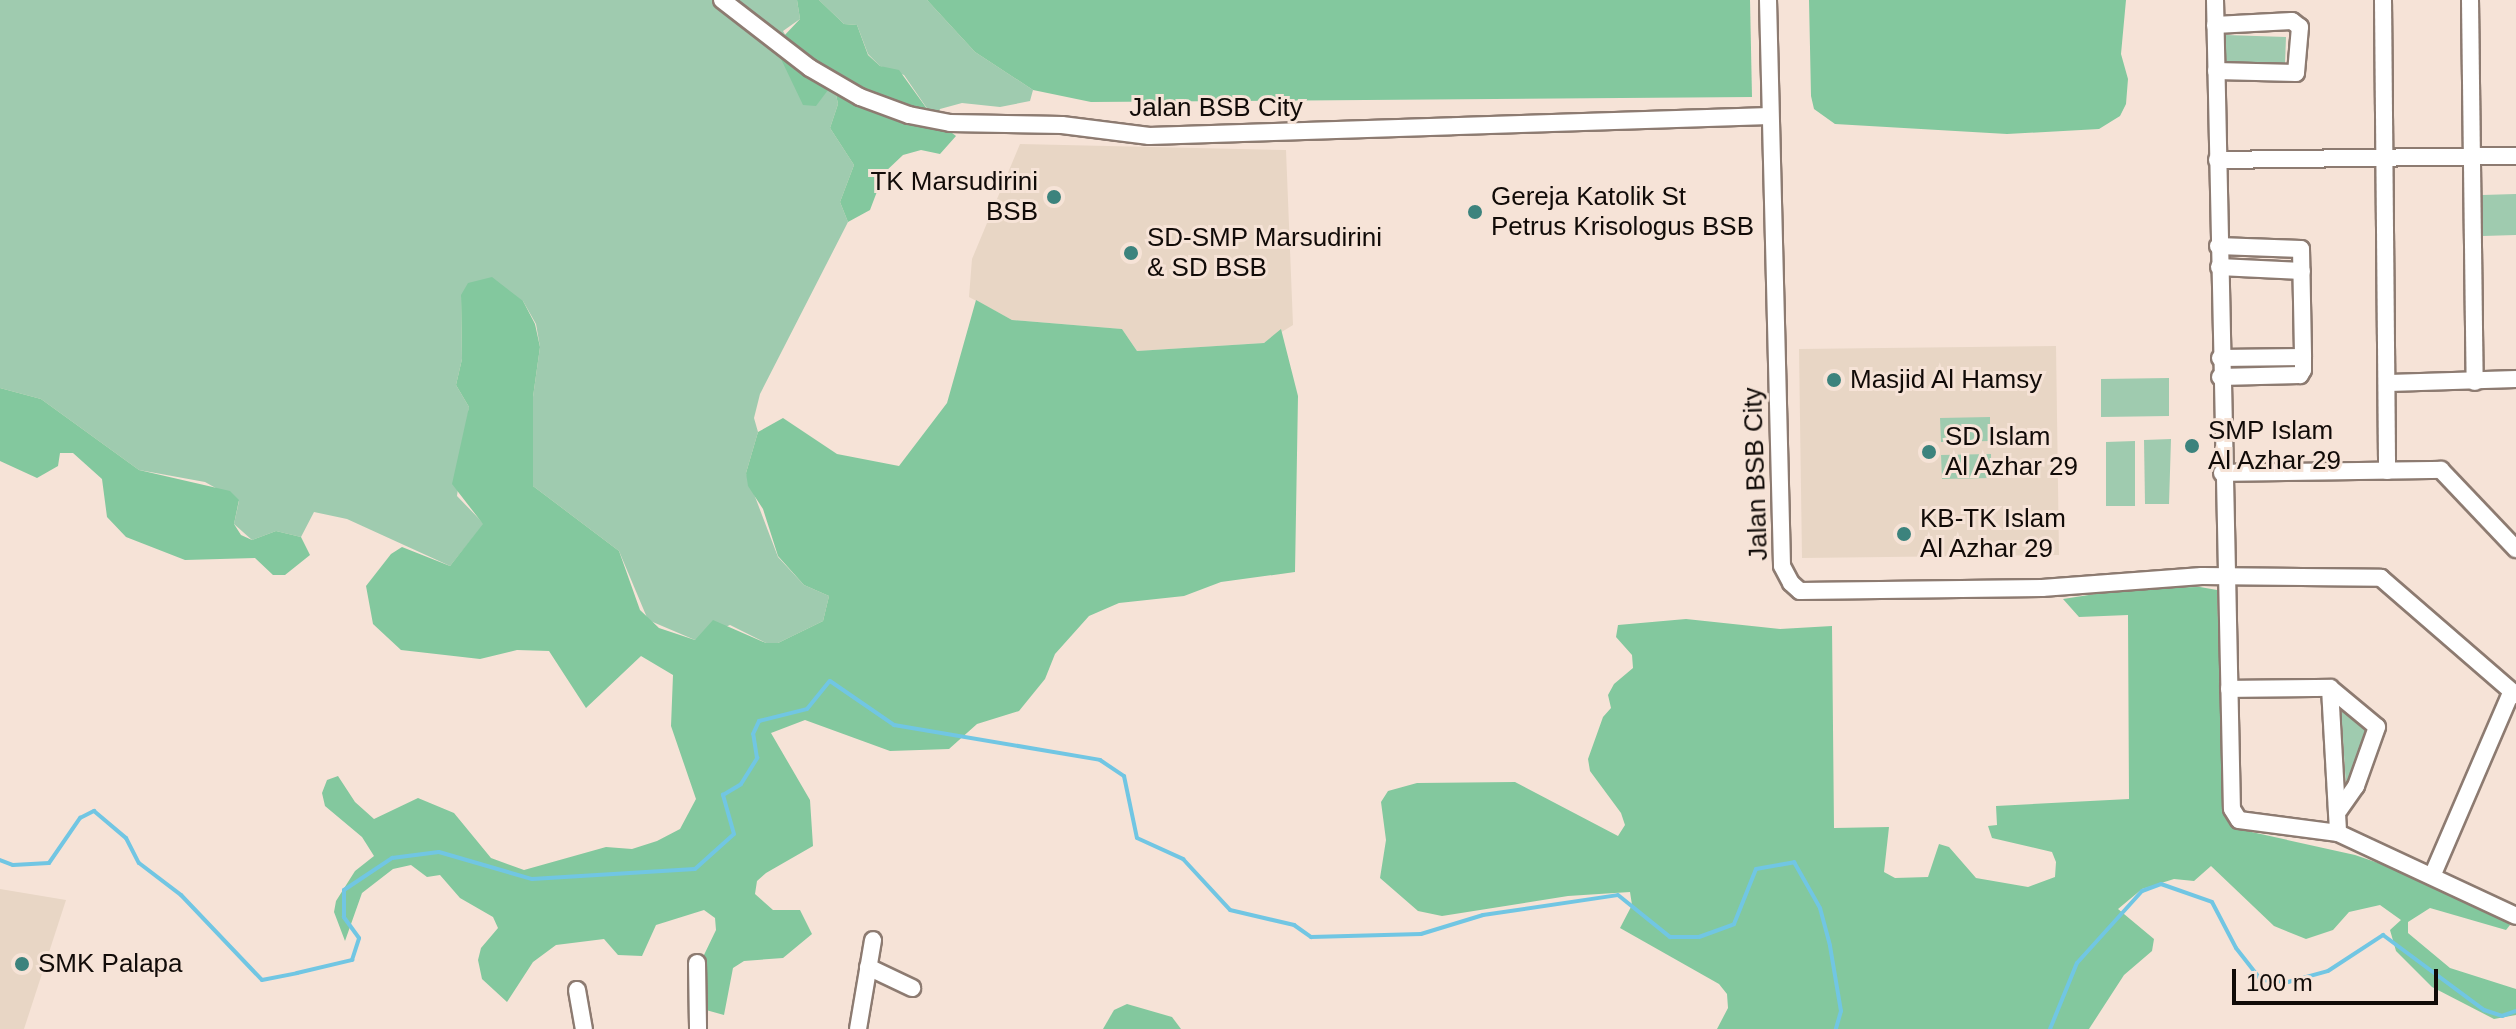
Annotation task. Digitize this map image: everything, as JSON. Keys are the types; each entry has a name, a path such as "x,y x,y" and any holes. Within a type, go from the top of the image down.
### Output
{"street":[{"name":"Jalan BSB City","path":"722,0 810,68 860,97 909,115 950,123 1062,125 1149,136 1770,116"},
{"name":"Jalan BSB City","path":"1768,0 1782,566 1791,583 1800,591 2012,589 2225,577 2388,580 2513,695"},
{"path":"2215,0 2222,473 2234,814 2239,820 2338,833 2433,874 2516,916"},
{"path":"2383,0 2389,383 2387,471"},
{"path":"2470,0 2475,382"},
{"path":"2215,25 2292,21 2300,27 2296,73 2216,71"},
{"path":"2217,160 2516,156"},
{"path":"2218,246 2297,247 2302,251 2303,357 2300,375 2220,377"},
{"path":"2219,267 2302,271"},
{"path":"2220,358 2303,357"},
{"path":"2389,383 2516,379"},
{"path":"2222,473 2443,472 2516,549"},
{"path":"2229,689 2330,688 2377,727 2356,786 2339,810"},
{"path":"2330,688 2338,833"},
{"path":"2433,874 2513,695"},
{"path":"858,1029 873,940"},
{"path":"697,963 698,1029"},
{"path":"868,967 912,988"},
{"path":"577,990 584,1029"}],"shaded area":[{"name":"SD-SMP Marsudirini & SD BSB","path":"1020,144 1286,150 1293,325 1264,343 1137,351 1122,329 1012,320 969,297 972,259"},
{"name":"SD Islam Al Azhar 29","path":"2056,346 2059,555 1802,558 1799,349"},
{"name":"SMK Palapa","path":"0,889 66,900 24,1029 0,1029"}],"green space":[{"path":"0,0 797,0 800,19 783,31 820,94 832,85 835,90 838,104 830,128 854,165 840,202 848,222 760,394 754,418 758,432 746,473 778,557 804,585 829,596 823,621 778,643 766,643 730,625 695,640 648,620 619,551 533,486 533,397 540,347 536,324 523,301 461,295 462,359 456,385 469,407 457,496 484,524 450,566 347,519 314,512 301,537 276,531 252,540 234,524 239,501 205,482 139,470 41,399 0,388"},
{"path":"797,0 819,0 844,24 857,25 868,55 880,66 899,70 935,120 956,136 940,154 921,150 903,155 884,173 870,210 848,222 840,202 854,165 830,128 838,104 835,90 831,86 816,106 803,105 781,59 793,57 782,38 800,19"},
{"path":"819,0 927,0 975,52 1033,90 1030,101 1000,107 962,103 940,109 935,120 904,75 880,66 868,54 857,25 844,24"},
{"path":"927,0 1750,0 1752,97 1091,102 1033,90 975,52"},
{"path":"1809,0 2126,0 2121,54 2128,79 2126,104 2120,116 2099,129 2007,134 1835,124 1814,109 1811,96"},
{"path":"2226,35 2286,37 2285,64 2225,62"},
{"path":"2516,194 2516,235 2483,236 2482,195"},
{"path":"492,277 523,301 535,324 540,347 533,397 533,486 619,551 640,610 659,628 695,640 713,620 766,643 778,643 823,621 829,596 804,585 778,556 763,509 748,486 746,473 758,432 783,418 837,454 899,466 947,403 976,300 1012,320 1122,329 1137,351 1264,343 1281,329 1298,396 1295,572 1221,582 1184,596 1119,603 1089,616 1055,654 1045,679 1019,711 977,724 949,749 890,751 805,720 771,733 810,800 813,846 766,873 757,881 755,894 773,910 800,910 812,934 783,958 744,961 733,968 724,1015 706,1010 702,991 703,957 716,930 715,918 704,910 656,925 642,956 618,955 604,939 556,945 533,962 507,1002 482,979 478,960 481,948 498,928 493,917 460,898 440,875 427,877 411,865 393,869 362,893 345,941 334,912 336,901 355,871 374,856 362,837 325,806 322,793 327,780 338,776 355,802 374,819 418,798 454,813 491,858 524,870 606,847 632,849 657,841 680,829 696,799 671,726 673,675 641,656 586,708 549,651 517,650 480,659 401,650 373,624 366,586 391,554 402,547 450,566 483,524 452,484 469,407 456,385 462,359 461,295 468,283"},
{"path":"2169,378 2169,416 2101,417 2101,379"},
{"path":"0,388 41,399 139,470 230,491 239,500 234,524 241,535 252,540 276,531 301,537 310,555 285,575 273,575 255,558 185,560 126,537 107,517 102,479 73,453 60,453 58,466 37,478 0,461"},
{"path":"1990,417 1990,441 1941,442 1940,418"},
{"path":"2171,439 2169,504 2145,504 2144,440"},
{"path":"2135,441 2135,506 2106,506 2106,442"},
{"path":"1991,454 1991,478 1942,479 1941,455"},
{"path":"2200,587 2217,590 2224,812 2247,831 2355,855 2448,887 2502,915 2510,925 2506,930 2430,908 2408,922 2408,933 2450,968 2516,989 2516,1015 2494,1019 2432,987 2396,951 2390,930 2401,920 2380,905 2349,912 2333,930 2306,939 2274,926 2211,866 2194,881 2174,879 2142,889 2118,909 2154,939 2152,951 2124,975 2089,1029 1717,1029 1728,1008 1727,994 1719,984 1620,928 1632,905 1630,892 1568,896 1442,916 1418,911 1380,878 1386,840 1381,802 1388,791 1417,783 1515,782 1618,836 1625,825 1621,813 1590,771 1588,759 1603,717 1611,708 1608,695 1614,684 1633,668 1632,655 1616,637 1618,625 1686,619 1780,629 1832,626 1834,828 1889,827 1884,872 1895,878 1928,877 1939,844 1949,847 1976,878 2028,887 2055,877 2056,862 2052,852 1992,838 1988,826 1997,825 1996,806 2129,799 2128,615 2079,617 2063,599 2134,588"},
{"path":"2341,707 2370,729 2346,786"},
{"path":"1127,1004 1172,1017 1181,1029 1103,1029 1114,1010"}],"waterway":[{"path":"0,860 13,865 49,863 80,818 94,811 126,838 139,863 181,895 262,980 297,973 352,960 359,938 344,917 344,890 392,858 439,852 532,879 695,869 734,834 723,795 741,784 757,758 753,734 759,721 807,709 830,681 894,725 1100,760 1124,776 1137,838 1183,859 1230,910 1294,925 1311,937 1421,934 1483,915 1618,895 1670,937 1699,937 1734,924 1756,869 1794,862 1820,908 1830,946 1841,1011 1836,1029"},
{"path":"2050,1029 2077,963 2142,891 2161,884 2212,902 2236,948 2261,980 2288,982 2328,971 2383,935 2484,1010 2502,1016 2516,1011"}],"place":[{"name":"TK Marsudirini BSB","path":"1054,197"},
{"name":"Gereja Katolik St Petrus Krisologus BSB","path":"1475,212"},
{"name":"SD-SMP Marsudirini & SD BSB","path":"1131,253"},
{"name":"Masjid Al Hamsy","path":"1834,380"},
{"name":"SMP Islam Al Azhar 29","path":"2192,446"},
{"name":"SD Islam Al Azhar 29","path":"1929,452"},
{"name":"KB-TK Islam Al Azhar 29","path":"1904,534"},
{"name":"SMK Palapa","path":"22,964"}]}
